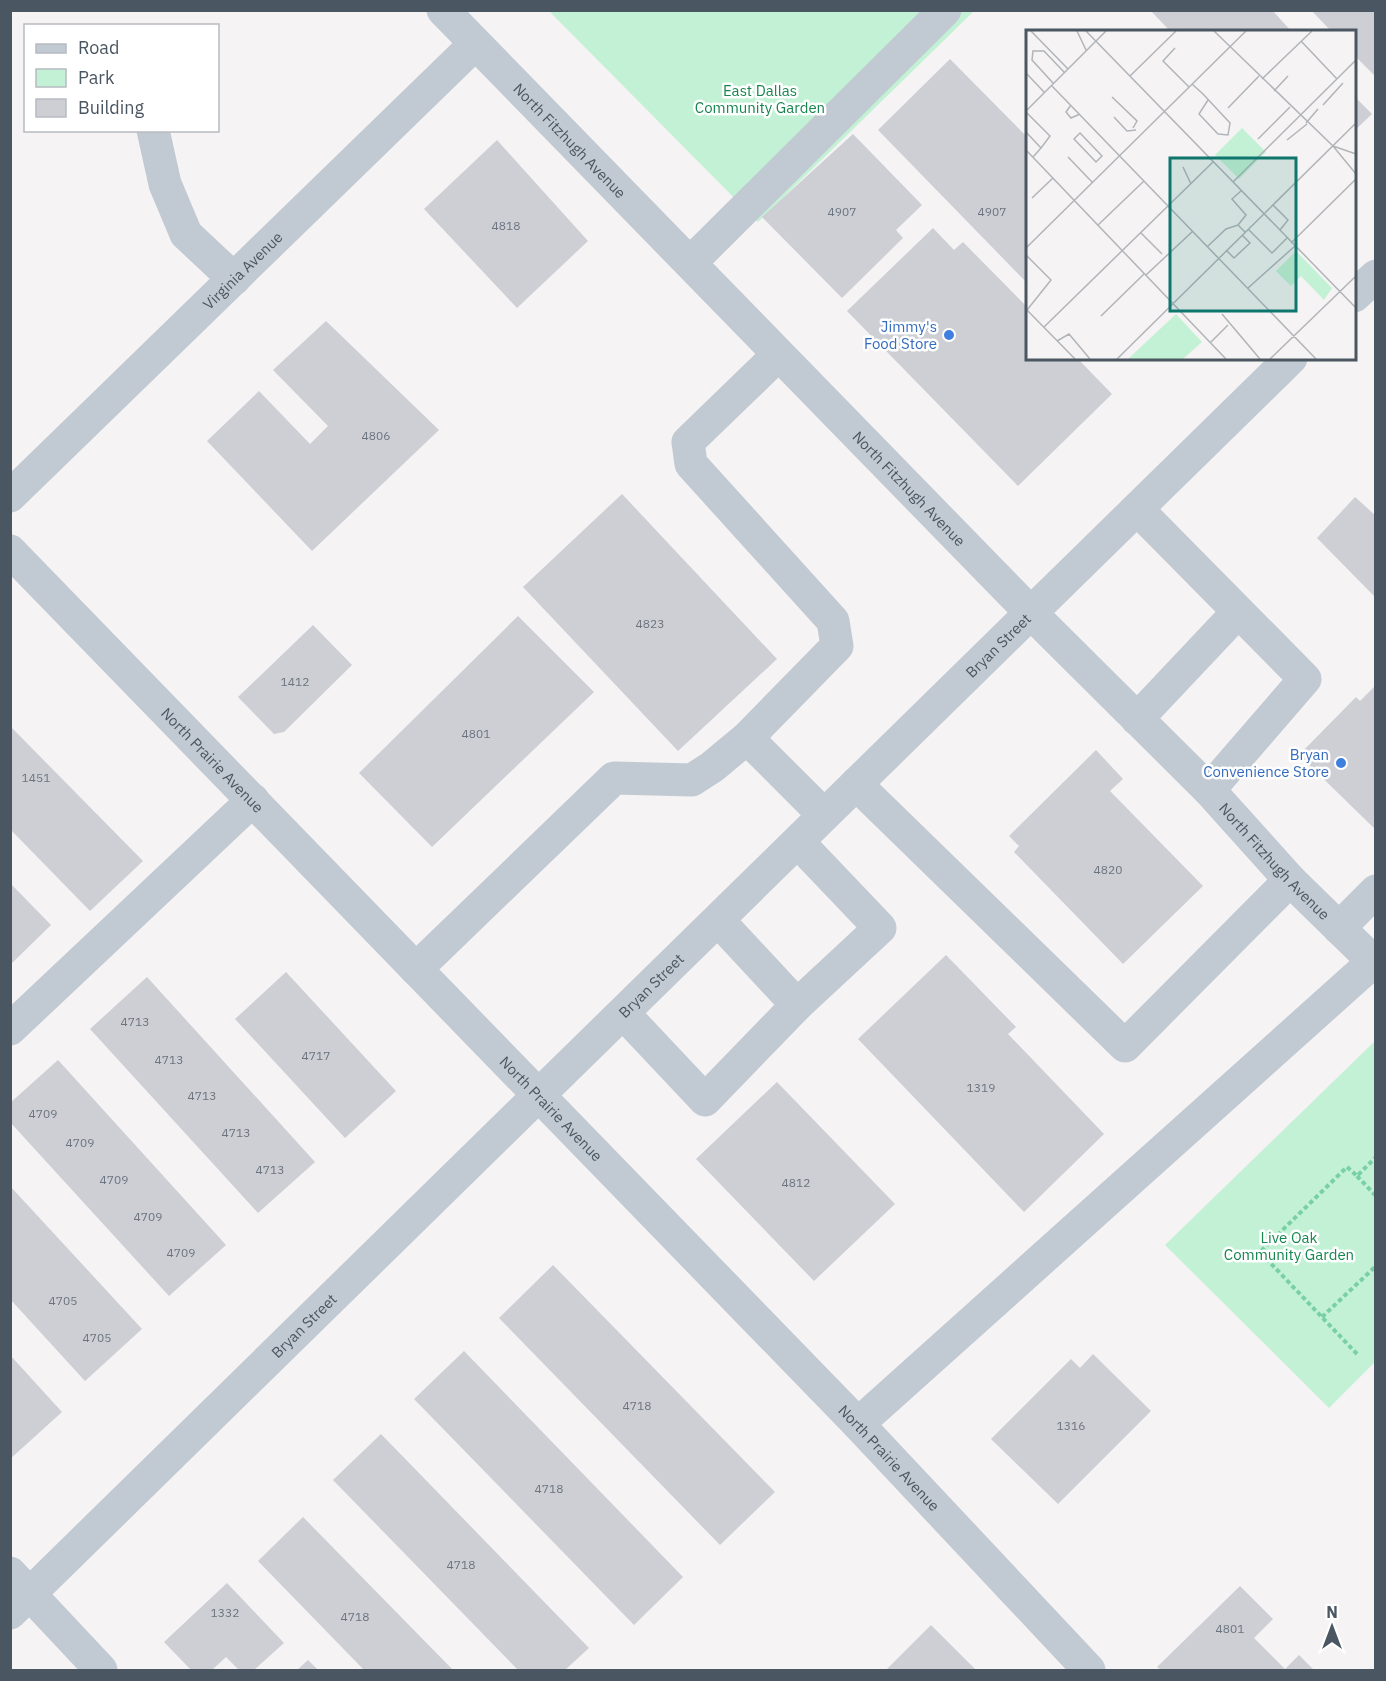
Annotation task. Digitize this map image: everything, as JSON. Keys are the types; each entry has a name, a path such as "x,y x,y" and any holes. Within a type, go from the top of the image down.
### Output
{"street":[{"name":"North Fitzhugh Avenue","path":"443,10 1031,613 1209,790 1290,879 1374,963"},
{"path":"690,263 945,10"},
{"name":"Virginia Avenue","path":"10,496 475,44"},
{"path":"153,132 165,184 186,234 234,279"},
{"path":"1356,294 1376,276"},
{"path":"416,969 614,778 692,780 712,767 747,738 837,646 833,621 691,464 687,442 778,355"},
{"name":"Bryan Street","path":"17,1593 539,1096 1289,360"},
{"path":"1137,509 1237,613 1305,679 1209,790"},
{"name":"North Prairie Avenue","path":"10,551 858,1424 1089,1671"},
{"path":"1137,719 1237,613"},
{"path":"747,738 824,815"},
{"path":"856,784 1125,1046 1290,879"},
{"path":"10,1029 253,801"},
{"path":"623,1012 705,1100 797,1005 880,928 798,842"},
{"path":"1339,928 1376,891"},
{"path":"718,920 797,1005"},
{"path":"858,1424 1374,963"},
{"path":"17,1593 101,1671"}],"path":[{"path":"1357,1176 1376,1157"},
{"path":"1357,1354 1260,1252 1347,1167 1376,1196"},
{"path":"1322,1317 1376,1266"}],"green space":[{"name":"East Dallas Community Garden","path":"549,11 974,11 758,222"},
{"name":"Live Oak Community Garden","path":"1375,1041 1375,1362 1329,1408 1165,1245"}],"building":[{"path":"1150,10 1272,10 1290,30 1169,30"},
{"path":"1311,10 1376,10 1376,77 1356,57 1356,30 1330,30"},
{"path":"950,59 1026,136 1026,282 878,130"},
{"path":"1356,98 1372,114 1356,129"},
{"path":"853,134 922,205 896,230 903,238 842,298 762,217"},
{"path":"497,140 588,241 517,308 424,209"},
{"name":"Jimmy's Food Store","path":"933,228 954,250 963,242 1026,306 1026,360 1079,360 1112,394 1018,486 847,311"},
{"path":"326,321 439,430 312,551 207,441 259,391 310,444 328,426 273,370"},
{"path":"622,494 777,659 678,751 523,587"},
{"path":"1355,497 1376,516 1376,598 1317,538"},
{"path":"518,616 594,692 432,847 359,773"},
{"path":"313,625 352,665 284,732 274,734 238,697"},
{"name":"Bryan Convenience Store","path":"1376,685 1376,830 1299,755 1356,697 1360,701"},
{"path":"10,726 143,861 90,911 10,829"},
{"path":"1096,750 1123,779 1110,791 1203,886 1123,964 1014,852 1019,846 1009,836"},
{"path":"10,883 51,925 10,965"},
{"path":"946,955 1016,1027 1008,1034 1104,1134 1024,1212 858,1039"},
{"path":"286,972 396,1091 345,1138 235,1019"},
{"path":"147,977 315,1162 258,1213 90,1029"},
{"path":"58,1060 226,1245 169,1296 10,1122 10,1103"},
{"path":"777,1082 895,1204 814,1281 696,1159"},
{"path":"10,1186 142,1329 85,1381 10,1299"},
{"path":"553,1265 775,1492 720,1545 499,1318"},
{"path":"464,1351 683,1577 634,1625 414,1399"},
{"path":"1093,1354 1151,1411 1058,1504 991,1439 1071,1359 1080,1368"},
{"path":"10,1355 62,1412 10,1459"},
{"path":"381,1434 589,1648 565,1670 518,1670 333,1480"},
{"path":"303,1517 453,1670 364,1670 258,1561"},
{"path":"227,1583 284,1643 254,1670 239,1670 226,1657 212,1670 191,1670 164,1642"},
{"path":"1240,1586 1273,1619 1254,1638 1285,1669 1299,1655 1314,1670 1161,1670 1157,1667"},
{"path":"931,1625 976,1670 886,1670"},
{"path":"308,1660 318,1670 297,1670"}],"place":[{"name":"Jimmy's Food Store","path":"949,335"},
{"name":"Bryan Convenience Store","path":"1341,763"}]}
